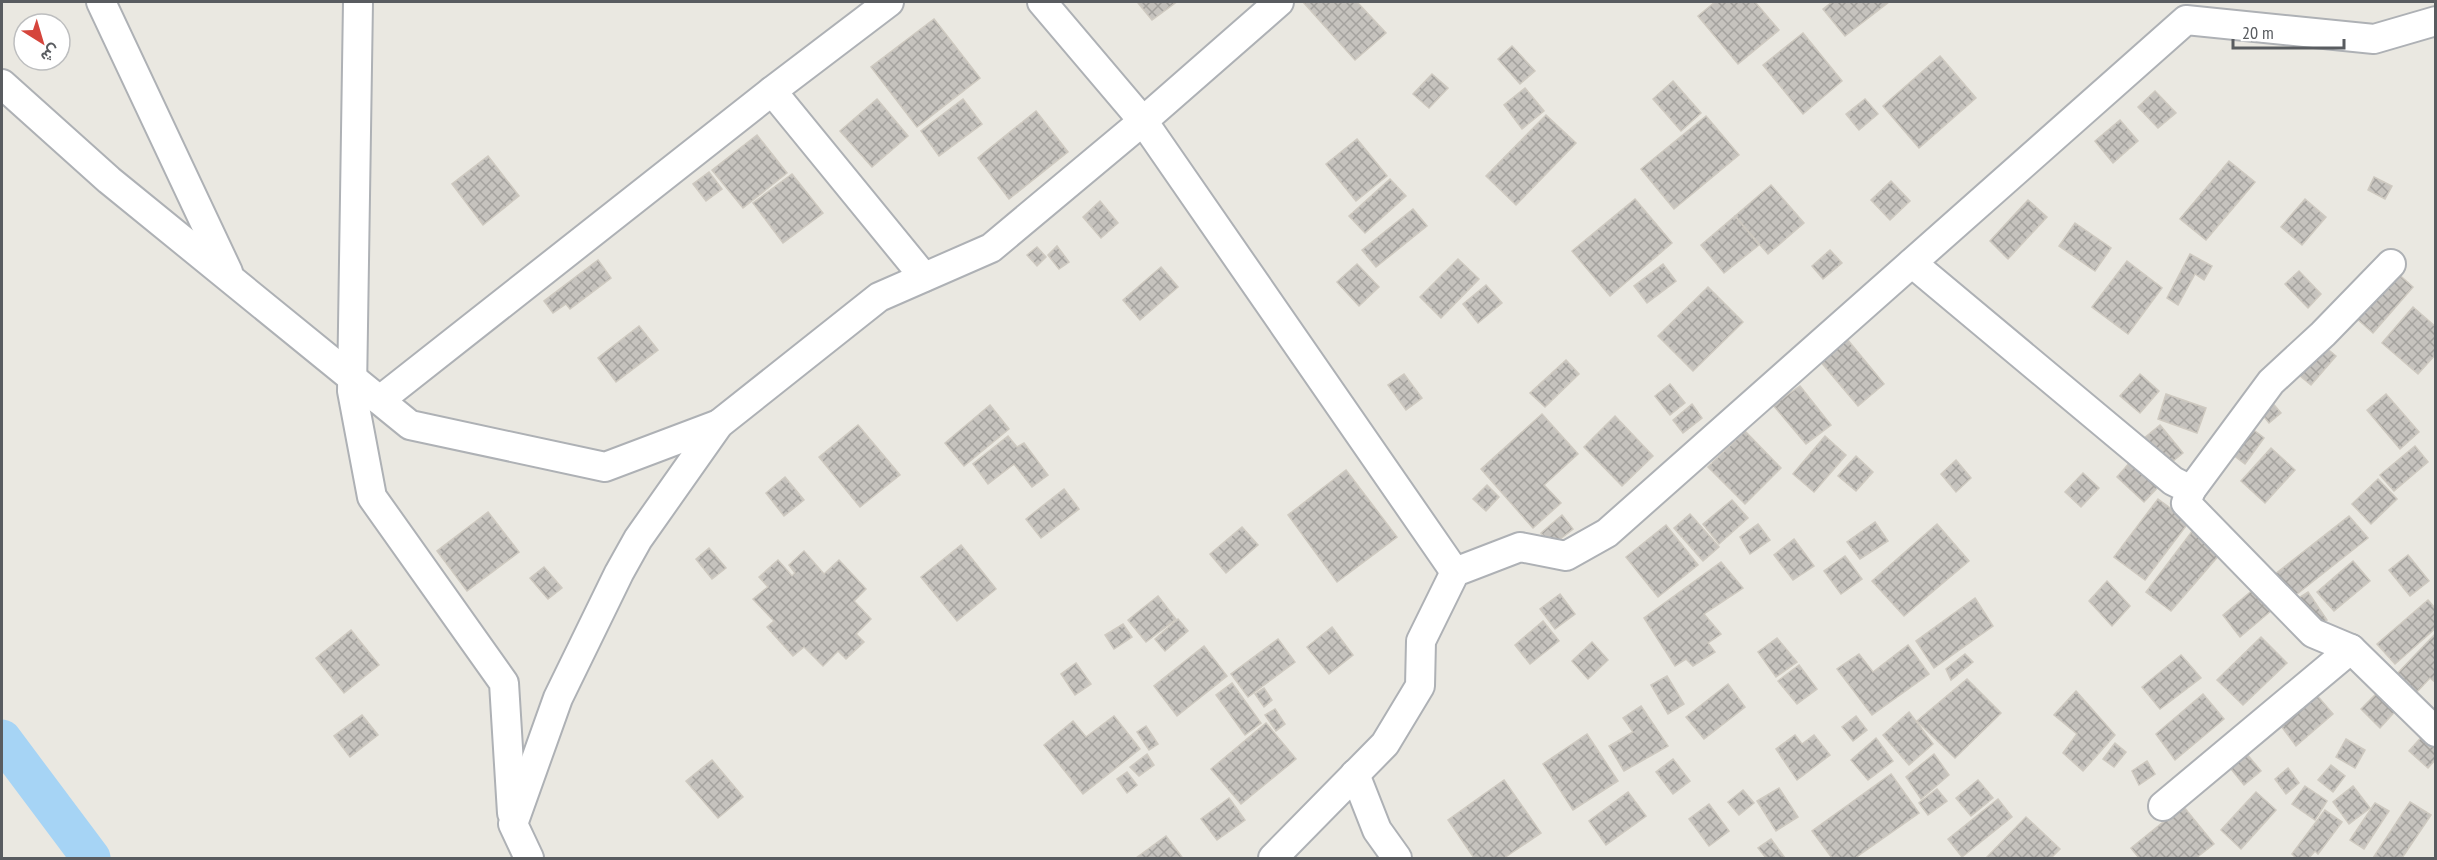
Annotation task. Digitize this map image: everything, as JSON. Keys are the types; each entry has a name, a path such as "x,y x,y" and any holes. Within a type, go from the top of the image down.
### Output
{"street":[{"path":"101,2 232,279"},
{"path":"358,2 352,391 372,497 504,683 513,824 522,858"},
{"path":"380,400 772,91 890,2"},
{"path":"1042,2 1143,121 1455,572"},
{"path":"529,858 513,824 558,698 638,539 719,424 879,297 991,248 1143,121 1279,2"},
{"path":"1273,858 1385,744 1420,686 1421,641 1455,572 1520,547 1566,556 1607,533 1912,262 2181,11 2374,39 2436,21"},
{"path":"2,84 109,180 410,424 605,467 719,424"},
{"path":"772,91 924,277"},
{"path":"1912,262 2173,481 2191,490"},
{"path":"2391,264 2323,334 2271,381 2191,490 2186,503 2313,633 2351,649 2436,732"},
{"path":"2163,806 2351,649"},
{"path":"1355,774 1377,830 1397,858"}],"building":[{"path":"1303,2 1357,2 1386,33 1355,60"},
{"path":"1715,2 1755,2 1779,30 1738,64 1698,16"},
{"path":"1832,2 1889,2 1845,36 1823,9"},
{"path":"1138,3 1175,3 1152,20"},
{"path":"934,19 980,78 917,127 871,67"},
{"path":"1803,33 1842,81 1803,114 1763,65"},
{"path":"1512,46 1535,71 1520,84 1498,59"},
{"path":"1940,56 1976,98 1919,148 1883,106"},
{"path":"1432,74 1448,88 1429,108 1413,94"},
{"path":"1673,81 1701,113 1681,131 1653,99"},
{"path":"1525,88 1544,111 1522,129 1504,105"},
{"path":"2155,91 2176,113 2158,128 2138,107"},
{"path":"877,99 908,136 872,167 840,131"},
{"path":"963,99 982,124 939,156 921,131"},
{"path":"1865,99 1878,114 1859,130 1846,114"},
{"path":"1036,111 1068,152 1009,199 978,158"},
{"path":"1546,115 1576,143 1516,205 1486,176"},
{"path":"1706,116 1739,155 1674,209 1641,169"},
{"path":"2120,120 2138,141 2113,163 2095,141"},
{"path":"757,135 787,173 743,208 712,170"},
{"path":"1357,139 1387,176 1356,201 1326,164"},
{"path":"488,156 519,196 483,225 452,184"},
{"path":"2229,161 2255,182 2206,240 2180,219"},
{"path":"709,172 722,189 706,201 693,184"},
{"path":"792,174 823,213 783,243 753,203"},
{"path":"2374,177 2392,186 2385,199 2368,190"},
{"path":"1390,179 1406,196 1365,233 1349,216"},
{"path":"1891,181 1910,201 1890,220 1871,200"},
{"path":"1771,185 1804,223 1768,254 1735,216"},
{"path":"1635,199 1672,243 1610,296 1572,251"},
{"path":"2305,199 2326,217 2302,245 2281,227"},
{"path":"2028,200 2047,217 2008,259 1990,241"},
{"path":"1100,201 1118,223 1101,238 1083,217"},
{"path":"1413,209 1427,226 1376,267 1362,250"},
{"path":"1735,216 1759,245 1724,273 1701,245"},
{"path":"2075,223 2111,248 2095,271 2059,246"},
{"path":"1057,246 1069,262 1059,269 1048,255"},
{"path":"1037,247 1046,257 1037,266 1027,255"},
{"path":"1830,250 1842,263 1823,279 1812,266"},
{"path":"2190,254 2212,266 2204,280 2195,274 2178,305 2167,298"},
{"path":"1458,259 1479,279 1441,318 1420,297"},
{"path":"598,260 611,278 570,309 566,304 553,313 544,301"},
{"path":"2127,261 2162,288 2128,334 2092,307"},
{"path":"1357,264 1379,287 1359,306 1337,282"},
{"path":"1663,264 1676,281 1647,303 1634,286"},
{"path":"1161,267 1178,287 1140,320 1123,300"},
{"path":"2299,271 2321,294 2308,308 2285,284"},
{"path":"2395,271 2413,287 2373,333 2355,317"},
{"path":"1486,285 1502,303 1478,323 1463,304"},
{"path":"1708,287 1743,322 1693,371 1658,336"},
{"path":"2413,307 2436,327 2436,354 2418,374 2382,343"},
{"path":"639,326 658,350 616,382 598,358"},
{"path":"1847,339 1884,384 1858,406 1820,361"},
{"path":"2319,342 2336,356 2311,385 2294,371"},
{"path":"1566,360 1579,374 1545,407 1530,393"},
{"path":"1404,374 1422,398 1406,410 1388,385"},
{"path":"2140,374 2159,391 2140,413 2120,396"},
{"path":"1670,384 1685,403 1670,415 1655,396"},
{"path":"1800,386 1831,425 1806,444 1773,405"},
{"path":"2166,394 2206,408 2197,433 2158,419"},
{"path":"2386,394 2419,432 2400,449 2367,410"},
{"path":"2269,399 2281,413 2269,423 2257,408"},
{"path":"1692,404 1702,418 1683,433 1673,420"},
{"path":"990,405 1009,429 964,466 945,443"},
{"path":"1542,414 1578,454 1544,485 1561,503 1533,528 1481,469"},
{"path":"1615,416 1653,456 1622,486 1584,447"},
{"path":"858,425 900,475 860,507 819,457"},
{"path":"2160,425 2183,453 2167,466 2143,439"},
{"path":"2247,425 2264,438 2245,464 2228,451"},
{"path":"1745,431 1781,468 1745,504 1708,467"},
{"path":"1008,436 1017,447 1024,443 1048,475 1032,487 1014,464 988,484 973,464"},
{"path":"1825,436 1846,455 1814,492 1793,474"},
{"path":"2415,446 2428,462 2394,491 2380,475"},
{"path":"2271,448 2295,470 2265,503 2241,481"},
{"path":"1856,456 1873,472 1856,491 1838,476"},
{"path":"1956,460 1971,478 1956,492 1941,474"},
{"path":"2132,460 2160,485 2144,502 2117,477"},
{"path":"1346,470 1397,537 1337,582 1288,515"},
{"path":"2083,473 2099,488 2081,507 2065,492"},
{"path":"785,477 804,500 784,516 766,493"},
{"path":"2378,479 2397,499 2371,524 2352,504"},
{"path":"1487,485 1499,497 1486,511 1473,499"},
{"path":"1064,489 1079,509 1041,538 1026,519"},
{"path":"2158,499 2189,522 2145,580 2114,557"},
{"path":"1732,500 1748,518 1719,544 1703,524"},
{"path":"488,512 519,552 467,591 437,551"},
{"path":"1690,514 1719,547 1703,561 1674,528"},
{"path":"1562,515 1573,529 1551,546 1541,533"},
{"path":"2349,516 2368,538 2292,598 2274,575"},
{"path":"1875,522 1888,541 1860,559 1847,542"},
{"path":"1758,524 1770,540 1750,554 1740,537"},
{"path":"1937,524 1969,561 1904,616 1872,581"},
{"path":"1666,525 1698,565 1658,597 1626,557"},
{"path":"1242,527 1258,545 1226,573 1210,554"},
{"path":"2193,530 2220,554 2171,611 2146,592"},
{"path":"1794,539 1814,566 1793,580 1774,555"},
{"path":"961,545 996,589 957,621 921,577"},
{"path":"709,548 726,568 712,579 696,559"},
{"path":"804,551 824,574 839,560 866,589 854,601 871,619 856,634 864,642 846,659 838,651 823,666 804,647 793,656 767,627 774,621 753,599 768,587 759,577 778,560 792,576 795,573 789,565"},
{"path":"2408,555 2429,581 2410,596 2389,570"},
{"path":"1845,556 1862,579 1841,594 1824,571"},
{"path":"2353,561 2370,581 2334,611 2317,592"},
{"path":"1721,562 1743,588 1704,614 1721,634 1708,643 1715,652 1693,666 1686,659 1675,666 1644,618"},
{"path":"544,567 562,588 548,599 530,578"},
{"path":"2107,581 2130,606 2112,626 2089,601"},
{"path":"2255,588 2272,610 2240,637 2223,615"},
{"path":"2308,592 2327,620 2314,629 2294,601"},
{"path":"1560,594 1575,614 1555,629 1540,609"},
{"path":"1158,596 1176,619 1146,642 1128,620"},
{"path":"1975,598 1993,626 1934,668 1916,641"},
{"path":"2428,600 2436,609 2436,628 2395,664 2377,644"},
{"path":"1178,619 1188,631 1165,651 1155,639"},
{"path":"1543,621 1559,641 1530,664 1515,645"},
{"path":"1123,624 1132,637 1114,649 1105,635"},
{"path":"1332,627 1353,655 1329,674 1307,647"},
{"path":"351,630 379,665 344,693 316,658"},
{"path":"2436,633 2436,683 2430,678 2413,696 2394,677"},
{"path":"2261,637 2287,663 2243,705 2217,680"},
{"path":"1777,638 1797,662 1776,677 1758,652"},
{"path":"1278,639 1295,662 1248,697 1231,674"},
{"path":"1592,642 1608,660 1588,679 1572,661"},
{"path":"1908,645 1929,674 1872,715 1837,669 1859,654 1873,672"},
{"path":"1204,646 1227,676 1177,716 1154,686"},
{"path":"1965,654 1973,662 1951,680 1946,669"},
{"path":"2181,655 2201,678 2160,709 2142,687"},
{"path":"1076,663 1091,684 1075,695 1061,674"},
{"path":"1799,665 1817,689 1797,704 1778,681"},
{"path":"1667,676 1684,704 1668,714 1651,685"},
{"path":"1967,679 2001,713 1955,758 1917,721"},
{"path":"1232,683 1261,723 1245,735 1216,695"},
{"path":"1728,684 1745,707 1704,739 1686,717"},
{"path":"1264,688 1272,700 1264,707 1255,694"},
{"path":"2380,690 2399,707 2380,728 2361,709"},
{"path":"2076,691 2115,735 2083,771 2063,753 2077,734 2054,715"},
{"path":"2314,692 2333,714 2296,746 2279,723"},
{"path":"2203,694 2224,719 2175,760 2156,734"},
{"path":"1641,706 1668,746 1624,771 1609,746 1633,732 1623,718"},
{"path":"1275,709 1285,724 1276,731 1265,715"},
{"path":"1909,712 1933,744 1909,765 1883,735"},
{"path":"362,715 378,735 350,757 334,736"},
{"path":"1114,716 1140,749 1083,794 1044,745 1073,721 1086,737"},
{"path":"1856,716 1867,730 1853,741 1842,727"},
{"path":"1266,723 1296,759 1241,804 1211,769"},
{"path":"1146,726 1158,744 1149,750 1137,732"},
{"path":"2425,733 2436,742 2436,759 2428,768 2409,751"},
{"path":"1587,734 1618,781 1573,810 1543,764"},
{"path":"1795,735 1802,744 1814,735 1830,755 1797,780 1776,749"},
{"path":"1876,738 1893,761 1868,780 1851,760"},
{"path":"2346,739 2365,750 2355,768 2336,757"},
{"path":"2115,743 2126,752 2114,767 2103,759"},
{"path":"2240,746 2261,771 2244,785 2223,759"},
{"path":"1147,754 1154,765 1139,776 1130,767"},
{"path":"1934,754 1949,775 1921,799 1906,777"},
{"path":"1673,759 1690,781 1673,794 1656,772"},
{"path":"712,760 743,797 718,818 686,781"},
{"path":"2147,761 2155,774 2139,785 2132,771"},
{"path":"2331,765 2345,776 2333,792 2318,780"},
{"path":"2288,768 2299,783 2286,794 2275,779"},
{"path":"1127,772 1137,785 1127,793 1117,779"},
{"path":"1891,774 1919,813 1855,858 1832,858 1812,831"},
{"path":"1504,780 1541,833 1504,858 1474,858 1448,820"},
{"path":"1978,780 1993,798 1971,816 1956,798"},
{"path":"2305,786 2327,801 2315,820 2292,804"},
{"path":"2353,786 2370,808 2349,824 2333,802"},
{"path":"1779,788 1798,817 1776,831 1757,801"},
{"path":"1937,789 1947,801 1928,815 1919,803"},
{"path":"1743,790 1754,803 1739,815 1728,802"},
{"path":"1628,792 1646,816 1606,845 1589,821"},
{"path":"2256,792 2276,810 2241,849 2221,830"},
{"path":"1229,798 1245,820 1217,840 1201,819"},
{"path":"1998,799 2012,817 1962,857 1948,839"},
{"path":"2410,802 2431,815 2402,858 2373,858"},
{"path":"2375,803 2389,811 2364,849 2350,840"},
{"path":"1709,804 1729,831 1709,846 1689,819"},
{"path":"2183,806 2214,844 2196,858 2139,858 2131,848"},
{"path":"2325,810 2342,822 2318,854 2315,851 2309,858 2296,858 2292,854"},
{"path":"2026,817 2060,849 2051,858 1986,858"},
{"path":"1166,836 1182,857 1136,858"},
{"path":"1771,839 1785,858 1766,858 1758,848"}],"waterway":[{"path":"2,739 91,858"}]}
